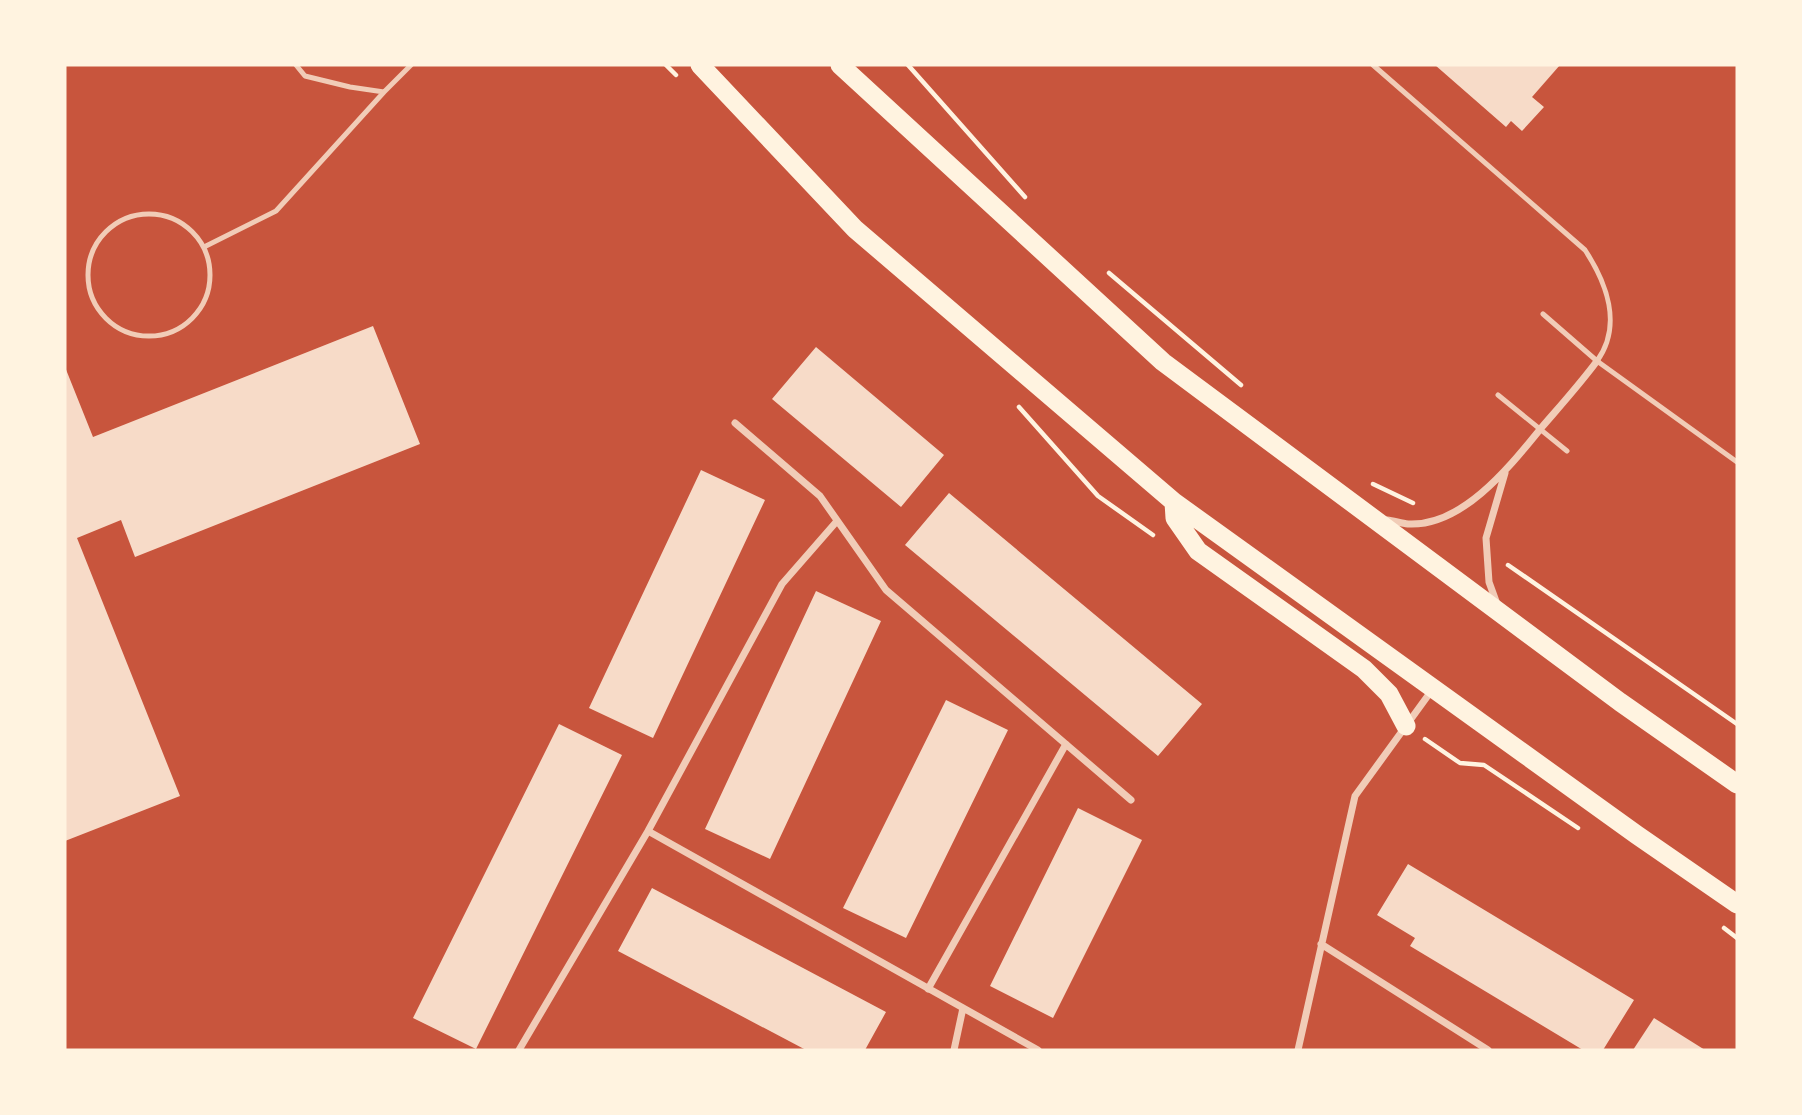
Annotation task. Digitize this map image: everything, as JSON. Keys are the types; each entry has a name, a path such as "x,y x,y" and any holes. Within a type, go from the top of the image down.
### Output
{"highway":[{"path":"700,65 855,229 1174,502 1737,904"},
{"path":"840,65 1163,362 1620,702 1737,784"},
{"path":"1174,502 1175,518 1198,551 1364,669 1389,694 1406,726"}],"street":[{"path":"1372,518 1410,524 1459,509 1480,495 1505,472 1597,361"},
{"path":"734,423 820,496 886,590 1131,800"},
{"path":"1499,612 1489,582 1486,538 1505,472"},
{"path":"519,1050 648,831 782,583 837,521"},
{"path":"1298,1050 1355,796 1434,687"},
{"path":"928,989 1066,744"},
{"path":"648,831 1038,1050"},
{"path":"1321,944 1488,1050"},
{"path":"954,1050 963,1008"}],"lane":[{"path":"296,65 305,76 384,92"},
{"path":"204,247 275,211 411,65"},
{"path":"1373,65 1585,250 1607,290 1611,314 1608,338 1597,361"},
{"path":"133,215 170,217 187,226 204,247 210,277 206,297 195,315 178,328 159,335 137,335 118,327 102,314 91,296 87,276 91,255 100,236 116,223 133,215"},
{"path":"1543,314 1597,361 1737,462"},
{"path":"1498,395 1567,451"}],"path":[{"path":"908,65 1027,200"},
{"path":"1099,265 1247,390"},
{"path":"1368,482 1439,517"},
{"path":"1487,550 1737,724"}],"building":[{"path":"1435,65 1560,65 1532,97 1544,107 1522,131 1511,121 1506,127"},
{"path":"373,326 420,444 135,557 121,520 77,538 180,796 65,841 65,367 93,437"},
{"path":"816,347 944,455 901,507 772,399"},
{"path":"701,470 765,500 653,738 589,708"},
{"path":"949,493 1202,704 1158,756 905,545"},
{"path":"816,591 881,621 770,859 705,829"},
{"path":"946,700 1008,730 906,938 843,908"},
{"path":"559,724 622,755 476,1049 413,1018"},
{"path":"1078,808 1142,840 1053,1018 990,986"},
{"path":"1408,864 1634,1000 1603,1050 1583,1050 1410,946 1415,938 1377,915"},
{"path":"652,888 886,1012 865,1050 806,1050 618,951"},
{"path":"1654,1018 1705,1050 1633,1050"}]}
